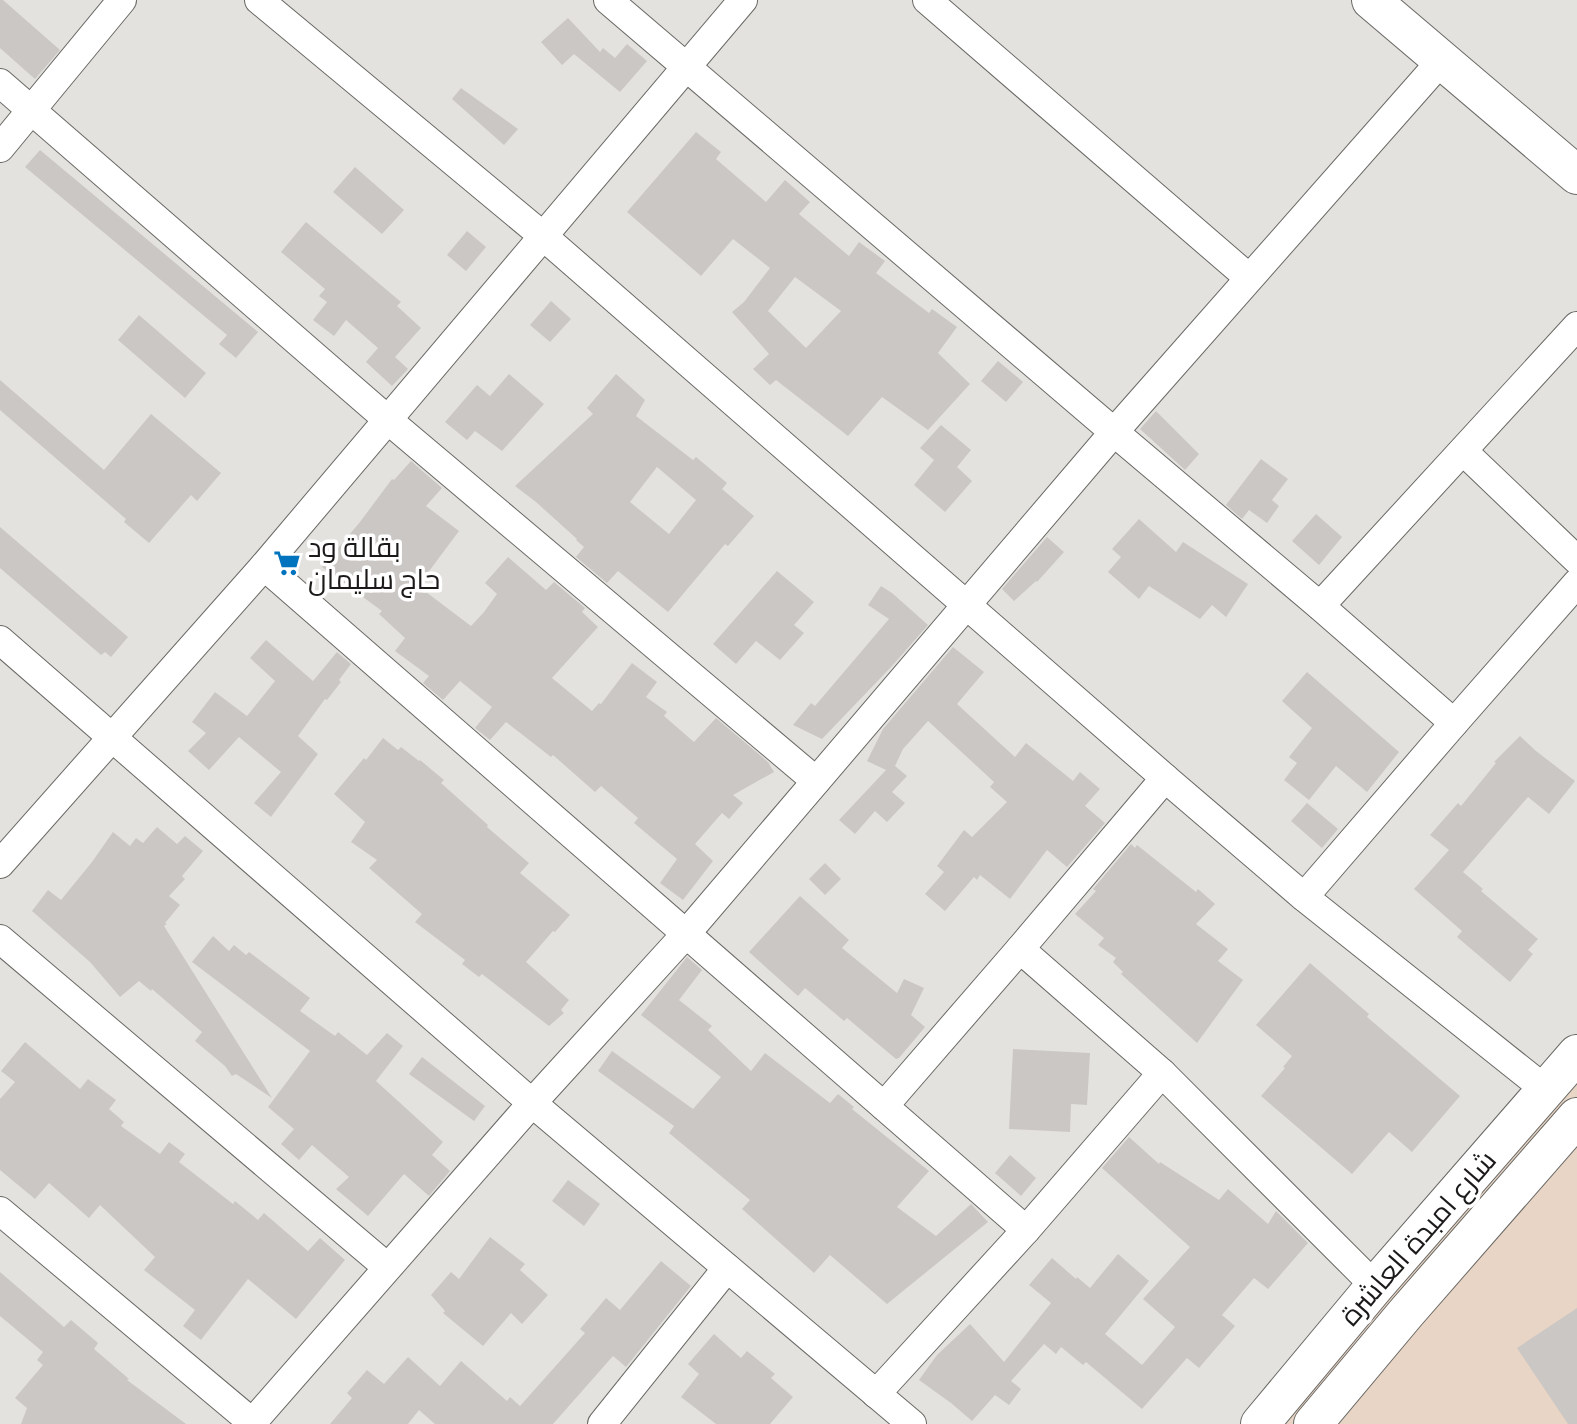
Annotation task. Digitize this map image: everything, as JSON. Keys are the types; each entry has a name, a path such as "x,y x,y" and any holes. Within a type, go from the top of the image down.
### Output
{"main road":[{"path":"1371,0 1577,175"},
{"name":"شارع امبدة العاشرة","path":"1260,1424 1375,1286 1577,1054"},
{"name":"شارع امبدة العاشرة","path":"1313,1424 1577,1116"}],"street":[{"path":"0,148 122,0"},
{"path":"259,0 543,236 1304,897 1546,1090"},
{"path":"608,0 1454,723"},
{"path":"0,864 264,566 743,0"},
{"path":"927,0 1249,278"},
{"path":"0,1211 252,1424 387,1267 685,934 1114,432 1442,60"},
{"path":"0,83 388,420 817,781"},
{"path":"1320,606 1577,326"},
{"path":"1463,451 1577,560"},
{"path":"264,566 1026,1230"},
{"path":"1304,897 1577,583"},
{"path":"0,640 532,1103 912,1424"},
{"path":"884,1106 1165,778"},
{"path":"0,939 387,1267"},
{"path":"1020,950 1162,1073 1375,1286"},
{"path":"876,1394 1026,1230 1162,1073"},
{"path":"602,1424 727,1268"}],"shaded area":[{"path":"1577,1046 1577,1424 1251,1424"}],"building":[{"path":"0,0 60,50 35,79 0,48"},
{"path":"568,18 600,52 603,48 615,58 627,44 647,61 620,92 574,54 562,65 541,42"},
{"path":"461,88 518,129 504,145 452,99"},
{"path":"696,132 721,152 716,159 766,202 785,180 810,202 799,214 849,256 859,242 885,261 876,273 929,313 932,309 957,327 938,353 970,384 928,430 882,397 848,436 776,380 770,385 753,369 769,354 732,312 744,302 770,268 733,239 701,276 627,212","holes":["795,277 841,311 806,348 768,311"]},
{"path":"40,150 258,332 236,358 219,344 227,335 25,167"},
{"path":"355,167 404,210 382,234 333,192"},
{"path":"306,222 401,302 397,306 421,328 395,357 408,369 392,386 366,362 378,348 346,320 334,336 313,320 327,302 319,296 325,289 281,252"},
{"path":"467,231 486,247 466,271 447,255"},
{"path":"551,301 571,319 550,342 530,325"},
{"path":"139,315 206,373 185,398 118,340"},
{"path":"998,361 1023,382 1006,402 981,381"},
{"path":"509,374 544,404 502,451 475,431 467,440 445,422 477,385 490,396"},
{"path":"616,374 645,400 636,416 693,460 696,457 727,483 722,489 754,516 728,546 725,544 668,612 618,571 607,583 576,557 584,547 577,539 515,486 593,414 587,408","holes":["657,467 696,500 669,534 630,502"]},
{"path":"0,380 104,470 151,414 221,473 197,501 191,495 149,543 124,522 126,519 0,410"},
{"path":"1156,411 1199,454 1185,470 1140,429"},
{"path":"941,425 971,450 957,467 972,481 945,512 914,485 934,460 920,448"},
{"path":"1261,459 1288,479 1272,500 1279,506 1267,523 1249,510 1242,519 1226,505"},
{"path":"411,461 442,488 426,506 459,531 418,586 471,626 497,594 485,583 508,557 546,590 554,582 585,608 582,612 598,627 552,678 592,711 601,704 632,663 657,682 646,697 667,712 664,716 694,742 716,718 768,762 774,772 733,795 743,803 729,819 722,813 695,844 713,861 683,900 660,883 677,859 634,823 638,818 601,786 595,792 553,755 551,757 506,722 490,740 475,728 492,707 460,681 443,700 423,683 429,676 395,651 405,638 379,614 382,611 322,567 392,479 394,480"},
{"path":"1316,514 1342,537 1319,565 1292,541"},
{"path":"1139,519 1176,552 1183,542 1248,584 1226,617 1212,605 1200,619 1149,586 1139,599 1108,572 1121,557 1112,549"},
{"path":"0,527 128,637 111,657 105,652 101,655 0,568"},
{"path":"1047,537 1064,552 1037,582 1014,601 1002,589"},
{"path":"777,571 814,602 794,625 804,633 780,660 756,641 736,664 713,644"},
{"path":"881,586 928,625 822,739 793,725 811,703 815,706 889,619 868,605"},
{"path":"266,640 313,681 337,652 351,664 339,680 341,682 298,736 318,754 271,817 254,803 281,772 239,737 209,770 188,751 206,733 192,722 215,692 247,716 275,681 250,658"},
{"path":"953,647 984,672 957,704 1015,757 1026,743 1073,781 1080,772 1100,789 1085,806 1105,823 1067,867 1047,850 1010,899 980,875 977,880 974,877 945,911 925,894 944,872 937,866 964,830 972,837 1007,802 990,787 994,782 928,721 903,749 895,766 907,776 892,792 905,803 887,822 875,811 855,834 839,820 886,770 867,761 883,729"},
{"path":"1307,672 1399,752 1367,792 1336,766 1309,800 1284,780 1297,763 1289,757 1312,728 1282,701"},
{"path":"1520,736 1575,781 1549,814 1528,797 1463,872 1483,889 1481,891 1538,939 1528,950 1533,954 1510,982 1457,937 1462,931 1414,889 1449,850 1430,835 1458,803 1461,806 1496,763 1494,762"},
{"path":"383,738 398,750 401,747 420,760 444,780 441,783 529,863 520,873 570,915 526,962 569,1000 561,1010 564,1013 549,1026 482,974 479,977 462,964 465,960 415,922 422,914 369,868 377,860 351,842 365,822 334,794"},
{"path":"1307,803 1338,829 1322,848 1291,821"},
{"path":"157,827 177,844 185,836 203,851 182,876 185,879 169,896 180,905 164,926 272,1098 236,1074 232,1076 225,1066 195,1041 202,1032 152,989 151,991 139,981 120,997 90,962 32,911 48,890 61,900 113,832 130,846 136,838 143,843"},
{"path":"1131,844 1135,848 1137,845 1215,904 1196,924 1228,949 1218,961 1243,980 1197,1043 1121,974 1123,972 1113,962 1116,958 1098,945 1104,938 1075,914"},
{"path":"825,863 841,879 825,895 809,879"},
{"path":"800,896 849,940 842,948 897,993 904,979 924,988 911,1015 925,1027 899,1058 896,1059 847,1018 844,1021 805,988 798,996 749,952"},
{"path":"213,936 229,951 234,945 246,955 249,952 310,998 300,1011 335,1036 338,1032 367,1055 387,1033 403,1046 376,1081 443,1142 432,1155 450,1171 429,1196 404,1174 368,1216 336,1189 349,1177 312,1145 299,1160 281,1144 294,1129 268,1107 310,1051 192,962"},
{"path":"687,957 702,970 679,1000 712,1026 708,1030 751,1071 765,1053 830,1103 838,1094 854,1107 852,1109 929,1171 897,1207 936,1236 971,1204 988,1222 887,1304 830,1255 814,1273 742,1209 750,1200 669,1133 674,1126 598,1071 612,1051 693,1109 721,1077 641,1015"},
{"path":"1310,963 1369,1014 1367,1017 1460,1096 1412,1152 1389,1132 1352,1174 1261,1096 1292,1056 1256,1025"},
{"path":"25,1042 80,1089 88,1079 116,1100 109,1109 124,1122 121,1126 160,1154 169,1142 185,1154 179,1162 233,1204 235,1201 258,1220 264,1213 308,1251 320,1238 345,1260 296,1319 248,1279 201,1340 183,1326 195,1310 144,1270 155,1257 100,1205 89,1218 49,1183 35,1199 0,1170 0,1099 15,1082 1,1071"},
{"path":"1013,1049 1090,1053 1087,1105 1071,1104 1070,1132 1009,1129"},
{"path":"422,1057 485,1106 474,1121 409,1074"},
{"path":"1129,1137 1159,1164 1160,1162 1219,1200 1228,1189 1268,1224 1276,1211 1308,1243 1268,1289 1254,1278 1222,1315 1235,1326 1199,1368 1187,1358 1142,1409 1086,1362 1083,1365 1061,1347 1056,1354 1044,1344 1011,1381 1021,1389 1009,1405 995,1395 972,1421 919,1380 937,1355 970,1324 1004,1362 1051,1303 1029,1285 1052,1258 1090,1288 1118,1254 1149,1281 1105,1334 1142,1365 1175,1327 1143,1299 1190,1247 1102,1168"},
{"path":"1010,1155 1036,1178 1021,1196 995,1173"},
{"path":"568,1180 600,1204 584,1226 552,1201"},
{"path":"490,1237 525,1264 520,1270 548,1295 522,1324 511,1313 483,1346 443,1313 445,1311 431,1295 451,1272 459,1279"},
{"path":"661,1261 691,1286 626,1367 613,1356 553,1424 435,1424 419,1410 408,1424 330,1424 352,1398 347,1393 367,1370 384,1384 408,1357 440,1386 461,1361 507,1401 510,1397 520,1406 585,1333 580,1329 606,1298 620,1310"},
{"path":"0,1272 64,1327 71,1320 98,1343 94,1349 129,1379 127,1380 186,1424 21,1424 27,1408 15,1398 43,1365 37,1360 43,1352 0,1316"},
{"path":"1577,1308 1577,1424 1568,1424 1517,1348"},
{"path":"714,1334 741,1358 747,1351 775,1374 771,1378 793,1397 770,1424 716,1424 681,1397 699,1374 688,1364"}],"place":[{"name":"بقالة ود حاج سليمان","path":"287,563"}]}
